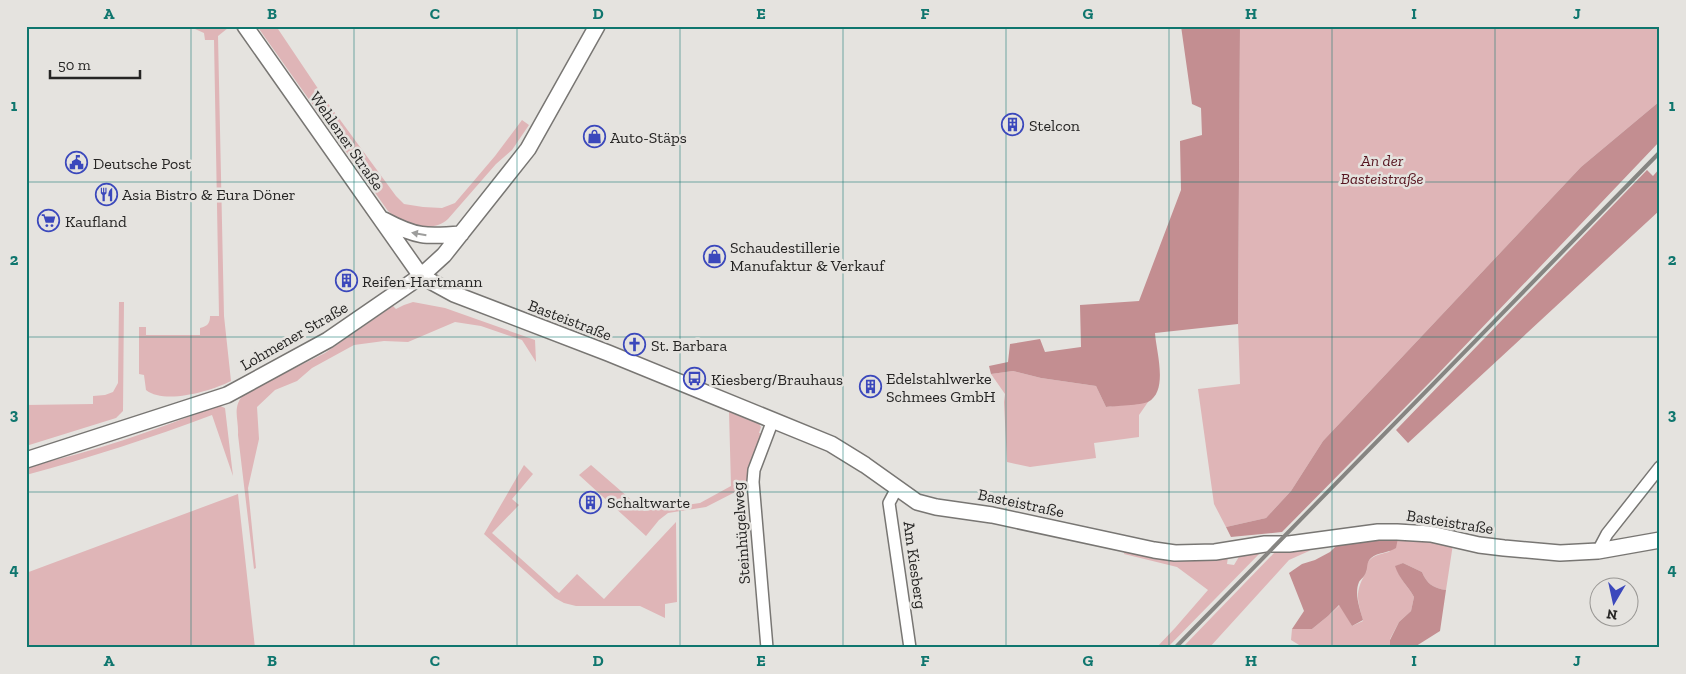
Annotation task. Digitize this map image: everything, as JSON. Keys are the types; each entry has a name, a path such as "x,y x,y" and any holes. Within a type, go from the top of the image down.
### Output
{"main road":[{"name":"Wehlener Straße","path":"245,26 421,276"},
{"name":"Lohmener Straße","path":"26,460 227,395 328,340 421,276 444,255 528,149 598,26"},
{"path":"380,218 406,232 431,237 461,234"},
{"name":"Basteistraße","path":"421,276 454,294 608,353 831,444 865,465 917,502 926,504 983,513 1175,553 1215,552 1378,532 1431,534 1504,548 1560,553 1598,551 1660,540"}],"street":[{"name":"Steinhügelweg","path":"767,648 752,482 754,470 773,420"},
{"path":"1598,551 1607,534 1660,467"},
{"name":"Am Kiesberg","path":"897,488 890,502 910,648"}],"green space":[{"path":"195,26 227,26 228,28 218,36 224,316 231,381 212,389 188,395 164,396 146,390 144,375 139,374 139,327 146,327 146,335 200,335 200,328 208,324 210,316 219,316 214,40 205,40 204,33 195,29"},
{"path":"257,26 276,26 327,102 396,196 404,204 442,208 455,203 495,156 522,120 529,125 512,150 496,164 448,219 436,226 422,226 422,231 400,221 388,211"},
{"name":"An der Basteistraße","path":"1240,26 1660,26 1660,101 1581,167 1323,441 1291,491 1266,518 1226,527 1214,504 1198,389 1240,384 1238,324"},
{"path":"119,302 124,302 123,411 116,418 26,446 26,405 93,404 93,396 113,392 118,383"},
{"path":"413,302 445,308 535,340 536,362 522,340 481,326 455,322 408,342 384,341 354,345 312,368 297,381 275,390 257,407 259,439 248,488 256,568 254,569 238,435 238,403 245,393 325,353 393,306 396,309"},
{"path":"1013,371 1041,378 1096,386 1106,407 1148,402 1139,415 1139,437 1094,443 1096,458 1030,467 1007,462 1005,394 991,374"},
{"path":"218,405 225,408 233,476 212,415 120,447 26,475 26,467 75,455 123,440 171,424"},
{"path":"729,412 759,424 761,427 759,433 763,434 747,482 743,488 706,507 668,513 659,520 646,536 579,475 591,465 644,511 700,503 731,486"},
{"path":"524,465 533,474 512,499 519,505 492,533 559,593 577,574 604,599 676,522 677,602 665,604 665,618 640,606 576,606 564,603 555,598 484,534"},
{"path":"238,494 255,648 26,648 26,573"},
{"path":"1398,538 1415,538 1453,544 1446,590 1431,585 1422,572 1403,563 1396,566 1401,579 1414,597 1411,611 1399,622 1390,639 1390,648 1304,648 1291,640 1292,629 1312,629 1340,605 1352,626 1363,621 1358,592 1367,563 1372,558 1389,552"},
{"path":"1312,548 1289,560 1209,648 1182,648 1275,552"},
{"path":"1125,550 1228,557 1227,564 1234,565 1240,555 1262,551 1167,648 1156,648 1208,590 1177,567 1124,554"}],"shaded area":[{"path":"1181,26 1240,26 1238,324 1155,333 1160,380 1154,397 1145,403 1106,407 1096,386 1041,378 1013,371 991,374 989,366 1008,362 1010,344 1040,339 1045,352 1081,347 1080,305 1139,301 1181,190 1180,141 1202,135 1201,108 1192,104"},
{"path":"1660,101 1660,141 1436,376 1282,532 1231,537 1226,527 1266,518 1291,491 1323,441 1581,167"},
{"path":"1660,168 1660,210 1408,443 1396,430 1647,170 1653,176"},
{"path":"1398,538 1396,548 1369,560 1365,573 1359,582 1357,596 1363,620 1352,626 1339,605 1312,629 1292,629 1304,611 1289,573 1302,564 1330,552 1337,545"},
{"path":"1403,563 1422,572 1431,585 1446,590 1440,631 1413,648 1390,648 1390,640 1399,622 1411,611 1414,597 1395,566"}],"railway":[{"path":"1175,648 1660,152"}],"place":[{"name":"Stelcon","path":"1013,125"},
{"name":"Auto-Stäps","path":"594,137"},
{"name":"Deutsche Post","path":"77,163"},
{"name":"Asia Bistro & Eura Döner","path":"106,194"},
{"name":"Kaufland","path":"49,221"},
{"name":"Schaudestillerie Manufaktur & Verkauf","path":"714,256"},
{"name":"Reifen-Hartmann","path":"346,281"},
{"name":"St. Barbara","path":"635,345"},
{"name":"Kiesberg/Brauhaus","path":"695,379"},
{"name":"Edelstahlwerke Schmees GmbH","path":"870,387"},
{"name":"Schaltwarte","path":"591,502"}]}
